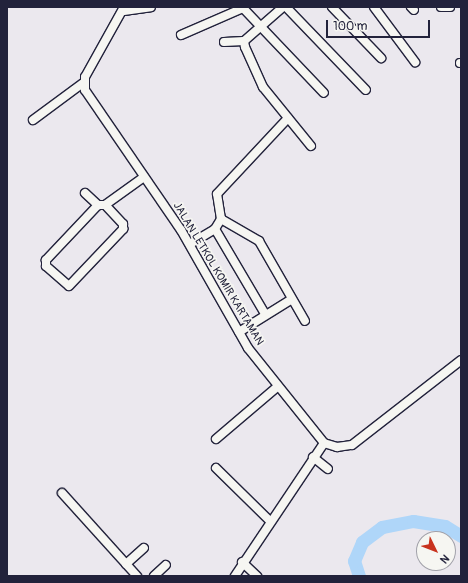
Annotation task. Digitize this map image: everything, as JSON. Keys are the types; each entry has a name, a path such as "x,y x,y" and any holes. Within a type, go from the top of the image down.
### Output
{"street":[{"path":"33,120 83,83 124,9 151,7"},
{"path":"224,42 244,41 262,28 283,7"},
{"path":"286,7 366,90"},
{"path":"332,7 381,58"},
{"path":"374,7 415,62"},
{"path":"441,7 450,7"},
{"path":"181,35 241,8 324,93"},
{"path":"244,41 257,76 311,146"},
{"name":"JALAN LETKOL KOMIR KARTAMAN","path":"83,83 89,98 190,244 239,332 277,387 324,443"},
{"path":"190,244 215,229 221,219 217,194 288,118"},
{"path":"85,193 101,205 123,224 123,229 69,286 45,261 101,205 144,177"},
{"path":"221,219 259,241 305,321"},
{"path":"215,229 265,314"},
{"path":"239,332 265,314 292,299"},
{"path":"235,576 242,562 324,443 337,447 352,445 461,360"},
{"path":"216,439 277,387"},
{"path":"313,457 328,469"},
{"path":"216,468 270,521"},
{"path":"62,493 137,576"},
{"path":"126,564 144,548"},
{"path":"242,562 257,576"},
{"path":"154,576 166,565"}],"waterway":[{"path":"359,576 354,561 362,542 382,527 413,521 445,526 461,536"}]}
